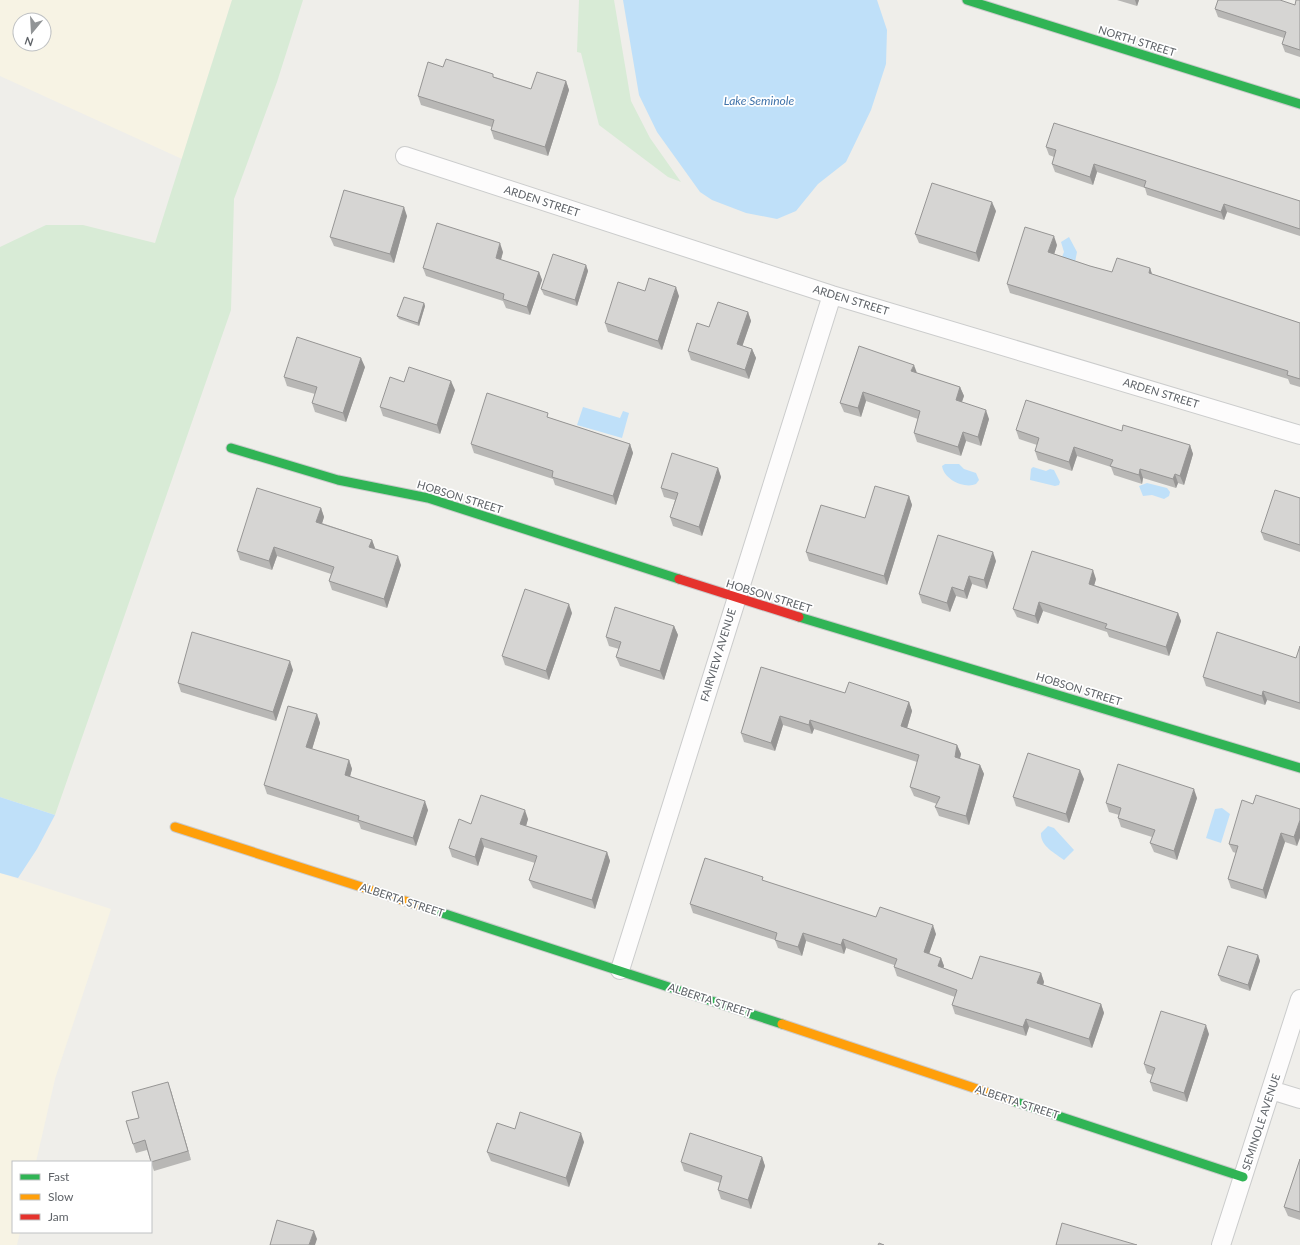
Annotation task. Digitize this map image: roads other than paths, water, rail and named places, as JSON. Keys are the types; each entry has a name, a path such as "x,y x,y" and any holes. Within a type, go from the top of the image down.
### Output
{"street":[{"name":"NORTH STREET","path":"967,0 1300,104"},
{"name":"ARDEN STREET","path":"405,156 832,295 1300,435"},
{"name":"FAIRVIEW AVENUE","path":"620,970 832,295"},
{"name":"HOBSON STREET","path":"231,448 338,480 428,498 736,598 1300,768"},
{"name":"ALBERTA STREET","path":"175,827 620,970 1243,1177"},
{"name":"SEMINOLE AVENUE","path":"1221,1245 1300,999"},
{"path":"1271,1090 1300,1099"}],"water":[{"name":"Lake Seminole","path":"623,0 877,0 887,30 886,64 871,110 846,162 818,184 796,211 777,219 746,213 712,200 700,192 657,132 639,95"},
{"path":"1069,237 1077,252 1074,267 1062,257 1064,252 1061,242"},
{"path":"583,407 620,418 623,411 629,413 622,438 577,425"},
{"path":"945,464 959,464 964,469 976,473 979,480 976,484 971,485 956,482 944,471 942,466"},
{"path":"1033,467 1046,471 1050,469 1054,470 1060,482 1059,485 1055,486 1030,480 1031,469"},
{"path":"1147,483 1167,488 1170,492 1169,496 1164,499 1152,495 1143,496 1139,486"},
{"path":"0,797 55,815 37,849 18,878 0,873"},
{"path":"1222,808 1230,814 1221,843 1206,838 1215,809"},
{"path":"1048,826 1054,828 1074,850 1064,860 1049,849 1041,838 1041,833"}]}
